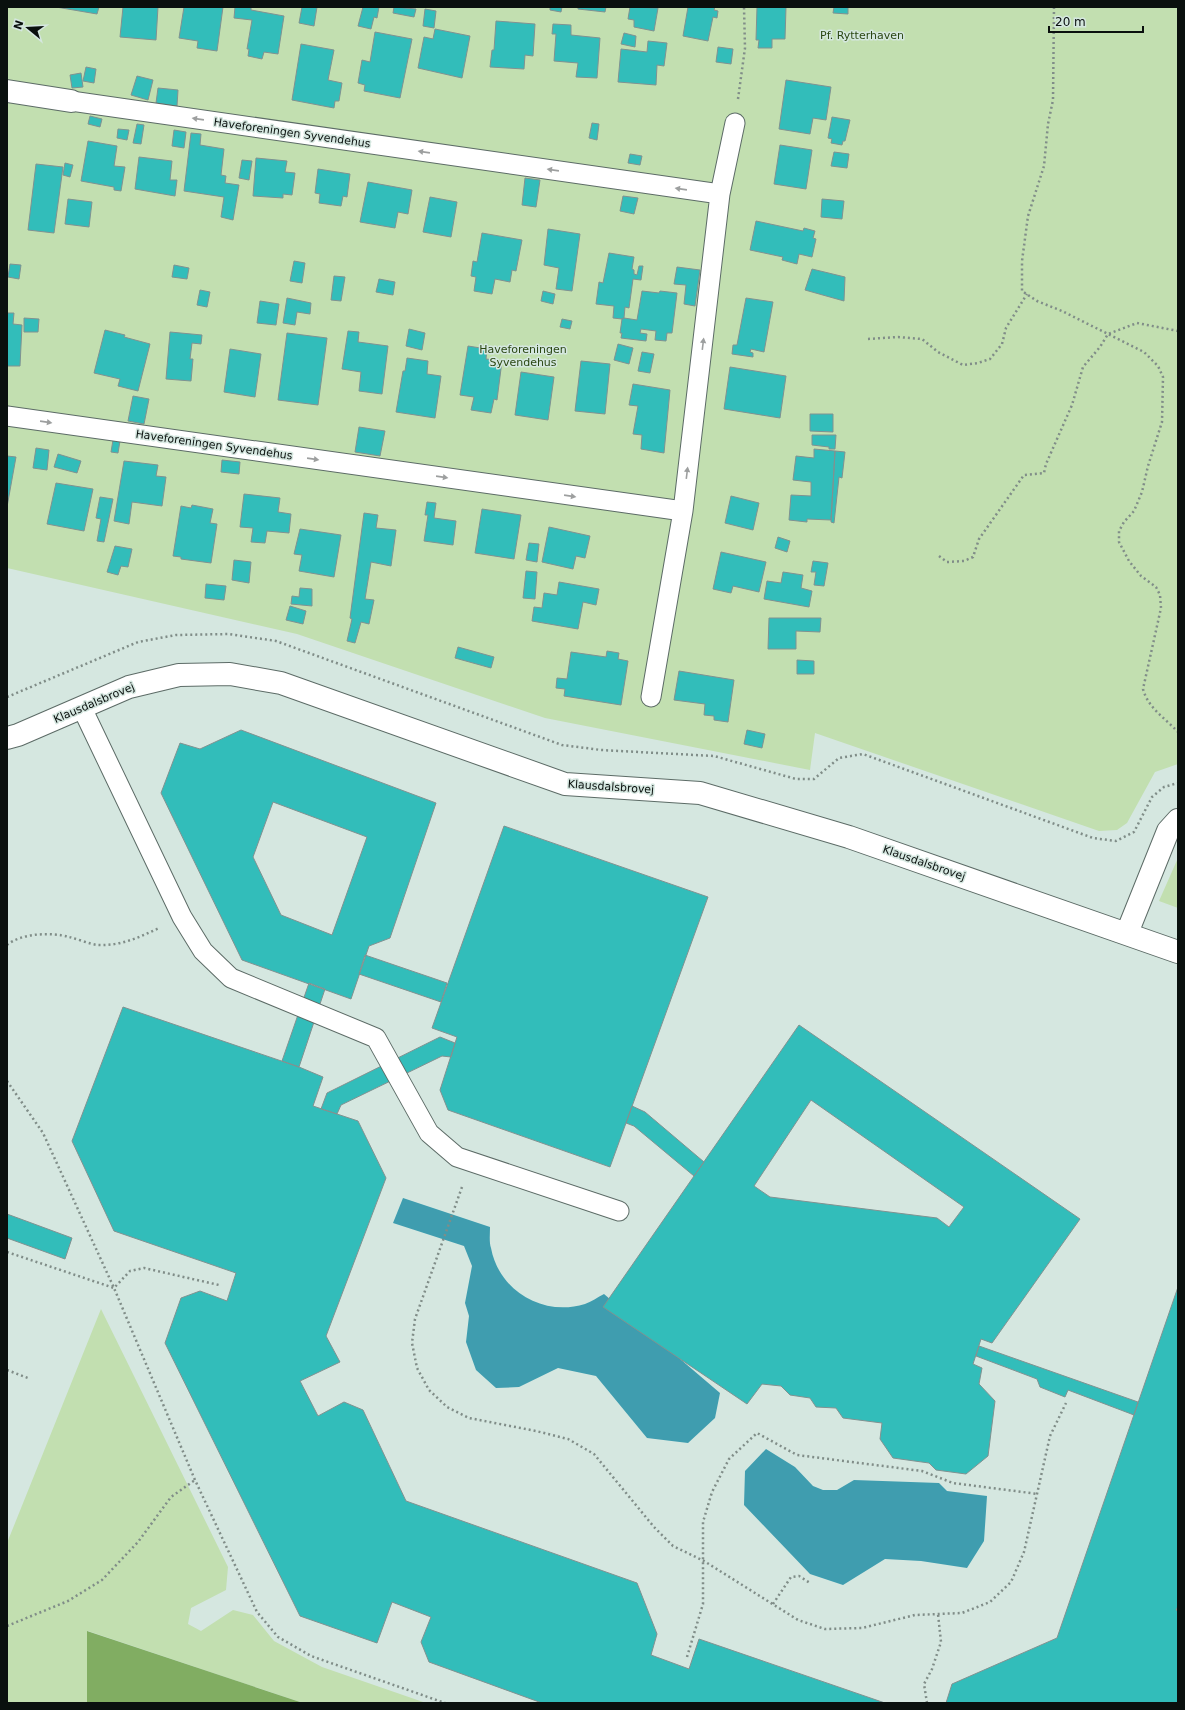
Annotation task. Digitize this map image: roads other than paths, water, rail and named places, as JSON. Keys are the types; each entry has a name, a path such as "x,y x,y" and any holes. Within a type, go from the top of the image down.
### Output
{"street":[{"name":"Haveforeningen Syvendehus","path":"7,91 71,101"},
{"name":"Klausdalsbrovej","path":"7,738 18,735 129,687 179,675 230,674 281,683 565,784 700,793 849,837 1178,952"},
{"path":"1127,933 1168,831 1178,820"}],"lane":[{"name":"Haveforeningen Syvendehus","path":"71,101 720,194"},
{"path":"651,696 683,511 720,194 734,123"},
{"name":"Haveforeningen Syvendehus","path":"7,416 683,511"},
{"path":"82,708 182,917 203,952 231,978 376,1038 430,1133 457,1158 618,1211"}],"water":[{"path":"403,1198 490,1227 490,1246 503,1277 513,1288 525,1297 554,1307 569,1307 585,1304 604,1294 720,1393 715,1418 688,1443 647,1438 596,1376 558,1368 519,1387 496,1388 476,1370 466,1342 469,1316 465,1303 472,1266 464,1246 393,1223"},
{"path":"766,1449 795,1467 813,1486 823,1490 837,1490 854,1480 939,1483 947,1491 987,1496 984,1541 967,1568 921,1561 885,1559 843,1585 810,1574 744,1505 745,1471"}],"park label":[{"name":"Pf. Rytterhaven","path":"862,35"}]}
